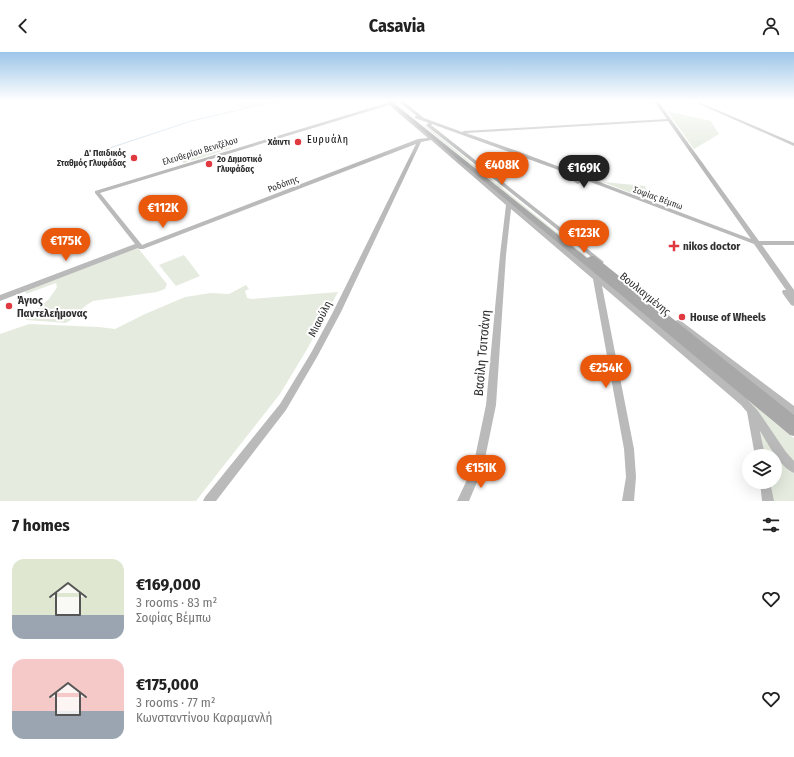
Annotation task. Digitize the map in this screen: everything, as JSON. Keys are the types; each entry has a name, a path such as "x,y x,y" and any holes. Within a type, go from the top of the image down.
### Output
{"main road":[{"name":"Βουλιαγμένης","path":"422,121 595,272 794,431"},
{"name":"Βουλιαγμένης","path":"422,121 794,422"},
{"path":"758,393 775,398"}],"street":[{"name":"Ελευθερίου Βενιζέλου","path":"140,246 97,192 328,121"},
{"path":"411,121 425,136 595,272 608,286 752,410 782,456 794,468"},
{"path":"422,121 428,124 642,295 794,412"},
{"name":"Σοφίας Βέμπω","path":"422,121 655,204 755,244"},
{"path":"460,134 670,121 731,208 794,303"},
{"path":"739,121 794,145"},
{"name":"Σοφίας Βέμπω","path":"460,134 755,244"},
{"name":"Ροδόπης","path":"0,298 140,246 425,136"},
{"name":"Μιαούλη","path":"209,501 283,406 314,355 425,136"},
{"path":"566,173 578,182"},
{"name":"Βασίλη Τσιτσάνη","path":"464,501 478,468 491,405 503,255 509,203"},
{"path":"755,244 794,242"},
{"path":"755,244 794,295"},
{"path":"595,272 629,449 631,477 628,501"},
{"path":"598,287 608,286"},
{"path":"752,410 759,449"},
{"path":"766,489 768,501"}],"shaded area":[{"path":"674,121 711,121 719,134 694,149"},
{"path":"424,126 426,126 720,365 718,366"},
{"path":"222,142 232,148 184,163 175,155"},
{"path":"603,182 645,186 651,201"},
{"path":"138,248 167,284 165,289 157,292 93,301 66,323 26,320 27,317 49,299 57,287 56,283 26,294 25,290"},
{"path":"184,255 200,276 176,286 159,265"},
{"path":"246,285 249,289 245,291 247,298 252,299 338,292 306,351 280,394 196,501 0,501 0,334 29,324 115,329 185,297 211,293 229,294"},
{"path":"752,403 794,438 794,464 750,404"},
{"path":"760,426 778,449 763,449"},
{"path":"782,454 794,470 794,501 772,501 769,489 782,489"}],"waterway":[{"path":"89,155 191,121"}],"place":[{"name":"Χάιντι","path":"298,142"},
{"name":"Δ΄ Παιδικός Σταθμός Γλυφάδας","path":"134,158"},
{"name":"2ο Δημοτικό Γλυφάδας","path":"209,164"},
{"name":"nikos doctor","path":"674,246"},
{"name":"Άγιος Παντελεήμονας","path":"9,306"},
{"name":"House of Wheels","path":"682,317"}],"district":[{"name":"Ευρυάλη","path":"328,140"}]}
